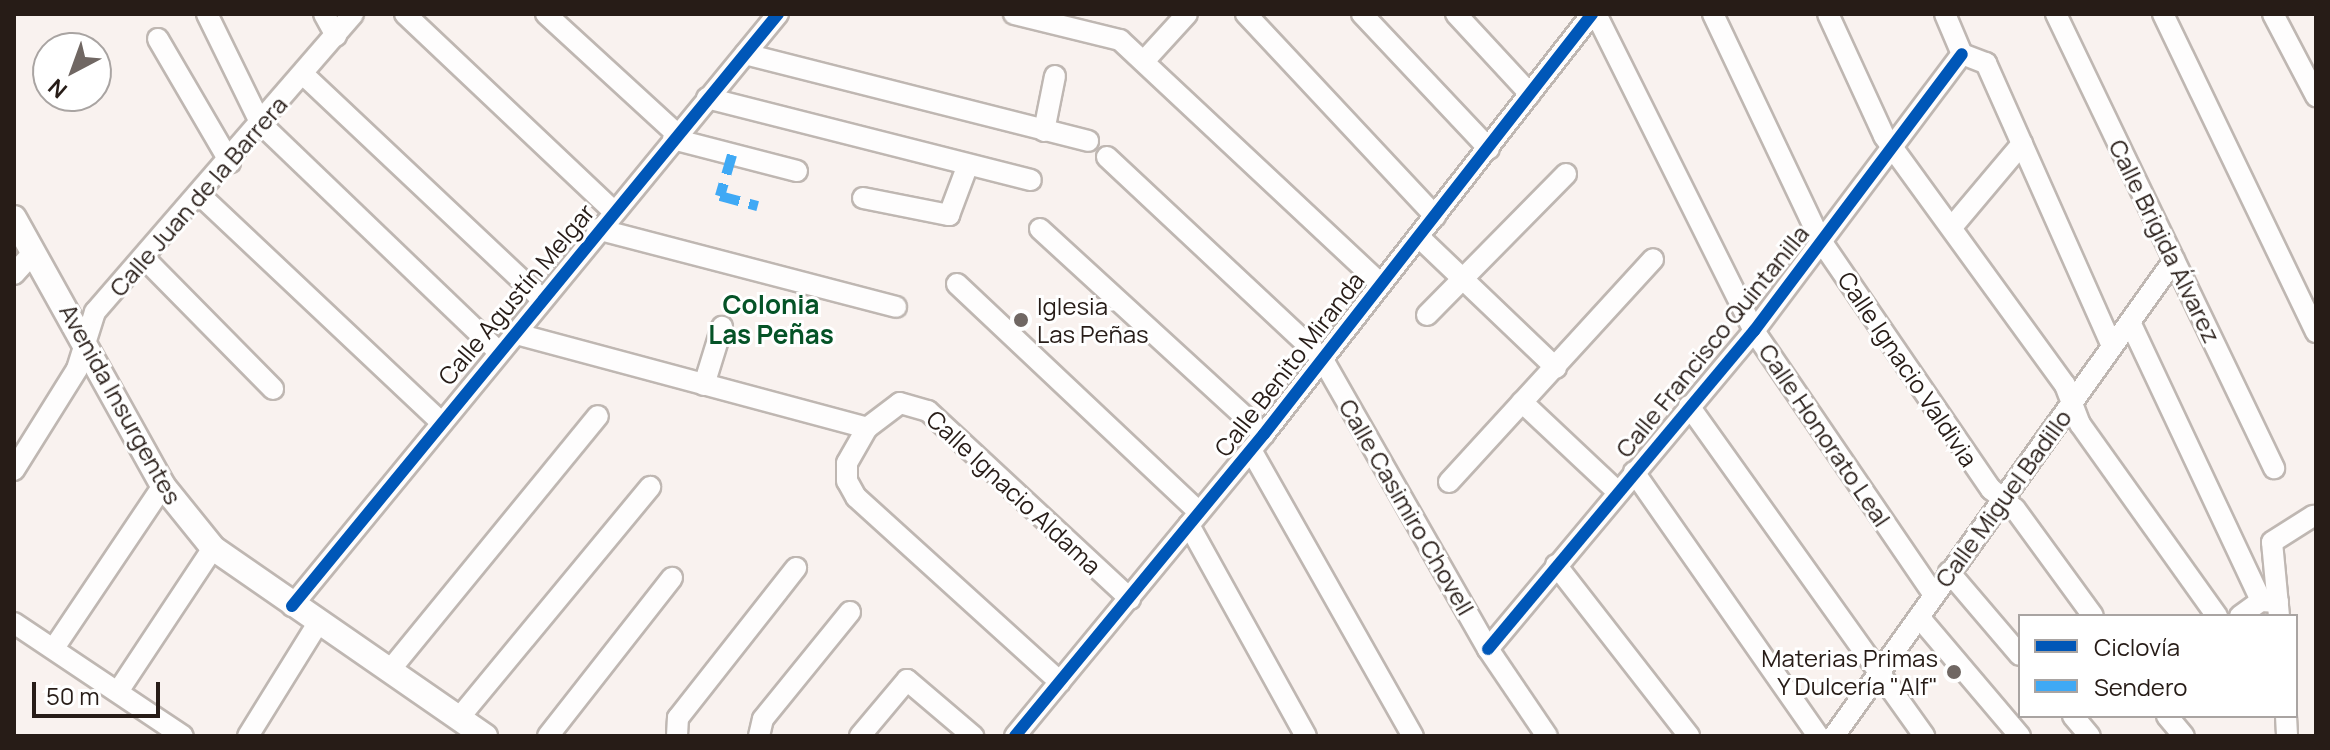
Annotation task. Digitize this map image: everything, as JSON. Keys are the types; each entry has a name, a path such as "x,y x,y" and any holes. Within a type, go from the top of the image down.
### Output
{"street":[{"path":"207,14 261,124 497,350"},
{"path":"324,14 336,36"},
{"name":"Calle Juan de la Barrera","path":"14,470 77,369 95,312 146,260 353,14"},
{"path":"405,14 613,211"},
{"path":"546,14 675,136 797,171"},
{"name":"Calle Agustín Melgar","path":"292,606 439,420 778,14"},
{"path":"1014,14 1120,40 1145,60 1380,283"},
{"path":"1145,60 1187,14"},
{"path":"1246,14 1435,216"},
{"path":"1362,14 1489,149"},
{"path":"1456,14 1530,94"},
{"name":"Calle Benito Miranda","path":"1015,736 1257,442 1594,14"},
{"name":"Calle Honorato Leal","path":"1594,14 1754,331 1933,593"},
{"name":"Calle Ignacio Valdivia","path":"1713,14 1821,241 2002,498 2091,614"},
{"path":"1828,14 1894,148 2065,385 2071,405 2216,614"},
{"path":"1945,14 1962,54 1986,63 2112,346"},
{"name":"Calle Brigida Álvarez","path":"2056,14 2274,468"},
{"path":"2163,14 2316,332"},
{"path":"2273,14 2316,96"},
{"path":"158,39 230,162"},
{"path":"745,54 1088,141"},
{"name":"Calle Francisco Quintanilla","path":"1488,649 1754,331 1962,54"},
{"path":"304,75 541,298"},
{"path":"1044,131 1055,76"},
{"path":"707,98 967,167 1031,180"},
{"path":"1952,227 2022,144"},
{"name":"Calle Casimiro Chovell","path":"1107,157 1322,358 1488,649 1547,736"},
{"path":"863,198 949,215 967,167"},
{"path":"1427,315 1566,174"},
{"path":"201,196 439,420"},
{"name":"Avenida Insurgentes","path":"14,218 85,339 163,486 213,548 292,606 485,736"},
{"path":"597,229 896,307"},
{"path":"1040,229 1257,442 1413,736"},
{"path":"1420,238 1556,368"},
{"path":"14,274 34,252"},
{"path":"1449,482 1653,259"},
{"path":"146,260 273,389"},
{"name":"Calle Miguel Badillo","path":"1834,736 1933,593 2174,260"},
{"path":"957,284 1194,519 1306,736"},
{"path":"2130,322 2273,606"},
{"path":"704,385 722,327"},
{"path":"513,333 867,428"},
{"path":"1522,402 1618,492"},
{"name":"Calle Ignacio Aldama","path":"1060,682 856,497 847,481 847,463 867,428 900,403 928,411 1130,599"},
{"path":"1689,406 1924,736"},
{"path":"390,670 598,416"},
{"path":"1634,472 1818,736"},
{"path":"54,648 163,486"},
{"path":"459,718 650,487"},
{"path":"2273,606 2272,542 2282,530 2313,516"},
{"path":"119,690 213,548"},
{"path":"1556,565 1689,736"},
{"path":"677,736 678,718 796,568"},
{"path":"1949,572 2018,653"},
{"path":"548,736 672,578"},
{"path":"2247,614 2273,606"},
{"path":"759,736 763,719 850,612"},
{"path":"1919,617 2020,736"},
{"path":"14,623 119,690 183,736"},
{"path":"248,736 318,623"},
{"path":"860,736 907,680 973,736"},
{"path":"2075,718 2090,736"},
{"path":"2169,718 2184,736"}],"marked path":[{"path":"732,155 720,196 758,206"}],"cycle path":[{"path":"292,606 778,14"},
{"path":"1015,736 1264,434 1592,14"},
{"path":"1488,649 1754,331 1962,54"}],"place":[{"name":"Iglesia Las Peñas","path":"1021,320"},
{"name":"Materias Primas Y Dulcería \"Alf\"","path":"1954,672"}],"district":[{"name":"Colonia Las Peñas","path":"771,320"}]}
